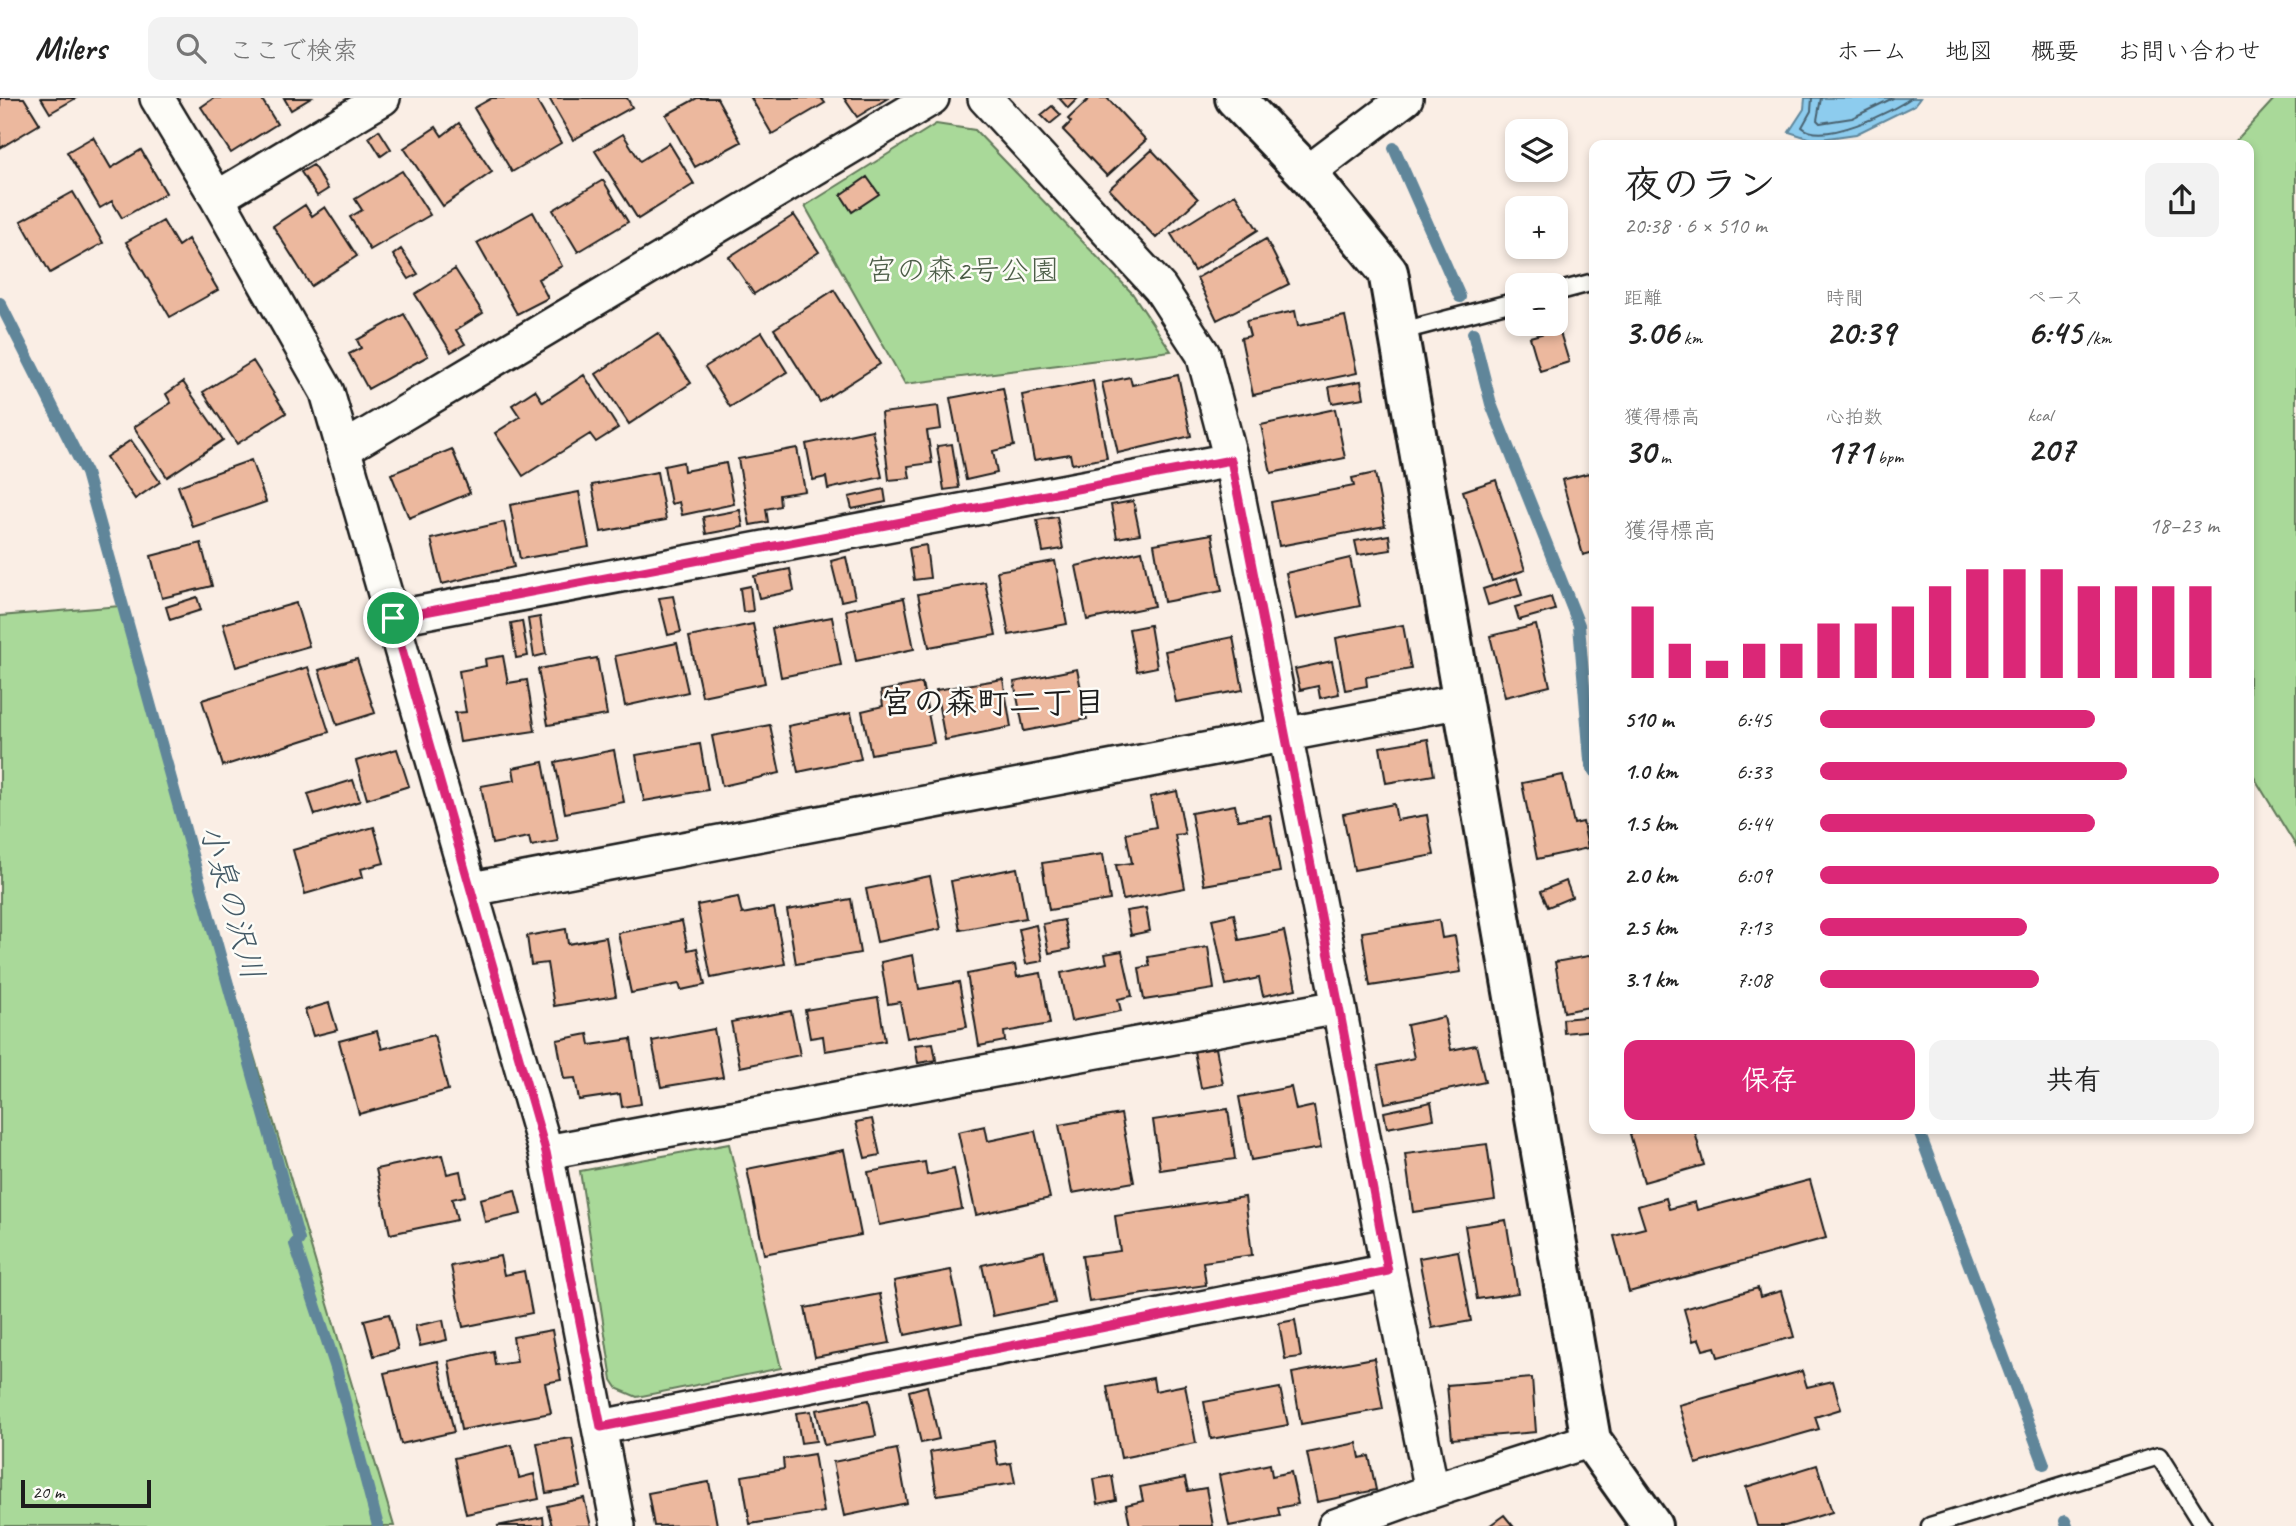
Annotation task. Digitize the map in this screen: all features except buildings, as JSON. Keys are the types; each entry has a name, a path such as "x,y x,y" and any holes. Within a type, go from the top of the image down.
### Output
{"street":[{"path":"157,98 327,392 546,1152 618,1526"},
{"path":"217,198 383,98"},
{"path":"344,449 932,98"},
{"path":"985,98 1160,288 1203,354 1231,460 1433,1491"},
{"path":"1235,98 1307,173 1388,272 1591,1440 1652,1526"},
{"path":"1307,173 1406,98"},
{"path":"393,618 1231,460"},
{"path":"472,889 1462,701"},
{"path":"546,1152 1339,1007"},
{"path":"601,1427 1388,1271"},
{"path":"1335,1526 1591,1440"}],"lane":[{"path":"1568,289 1589,283"},
{"path":"1398,332 1505,304"},
{"path":"1930,1526 2159,1456 2203,1526"}],"green space":[{"path":"2275,98 2296,98 2296,846 2254,777 2254,140 2237,140"},
{"name":"宮の森2号公園","path":"936,124 975,130 1132,293 1171,351 905,384 805,206"},
{"path":"120,606 394,1526 0,1526 0,616"},
{"path":"729,1144 781,1368 637,1397 618,1389 612,1380 580,1171"}],"water":[{"path":"1805,98 1920,98 1915,105 1856,134 1814,140 1789,132 1804,109"}],"waterway":[{"path":"1394,148 1460,297"},
{"name":"小泉の沢川","path":"0,303 86,473 299,1240 295,1244 336,1368 378,1526"},
{"path":"1473,333 1491,404 1579,625 1589,748"},
{"path":"1920,1134 2044,1464"},
{"path":"2065,1521 2067,1526"}],"district":[{"name":"宮の森町二丁目","path":"993,702"}],"route":[{"path":"1231,460 1388,1271 601,1427 546,1152 393,618 1231,460"}]}
